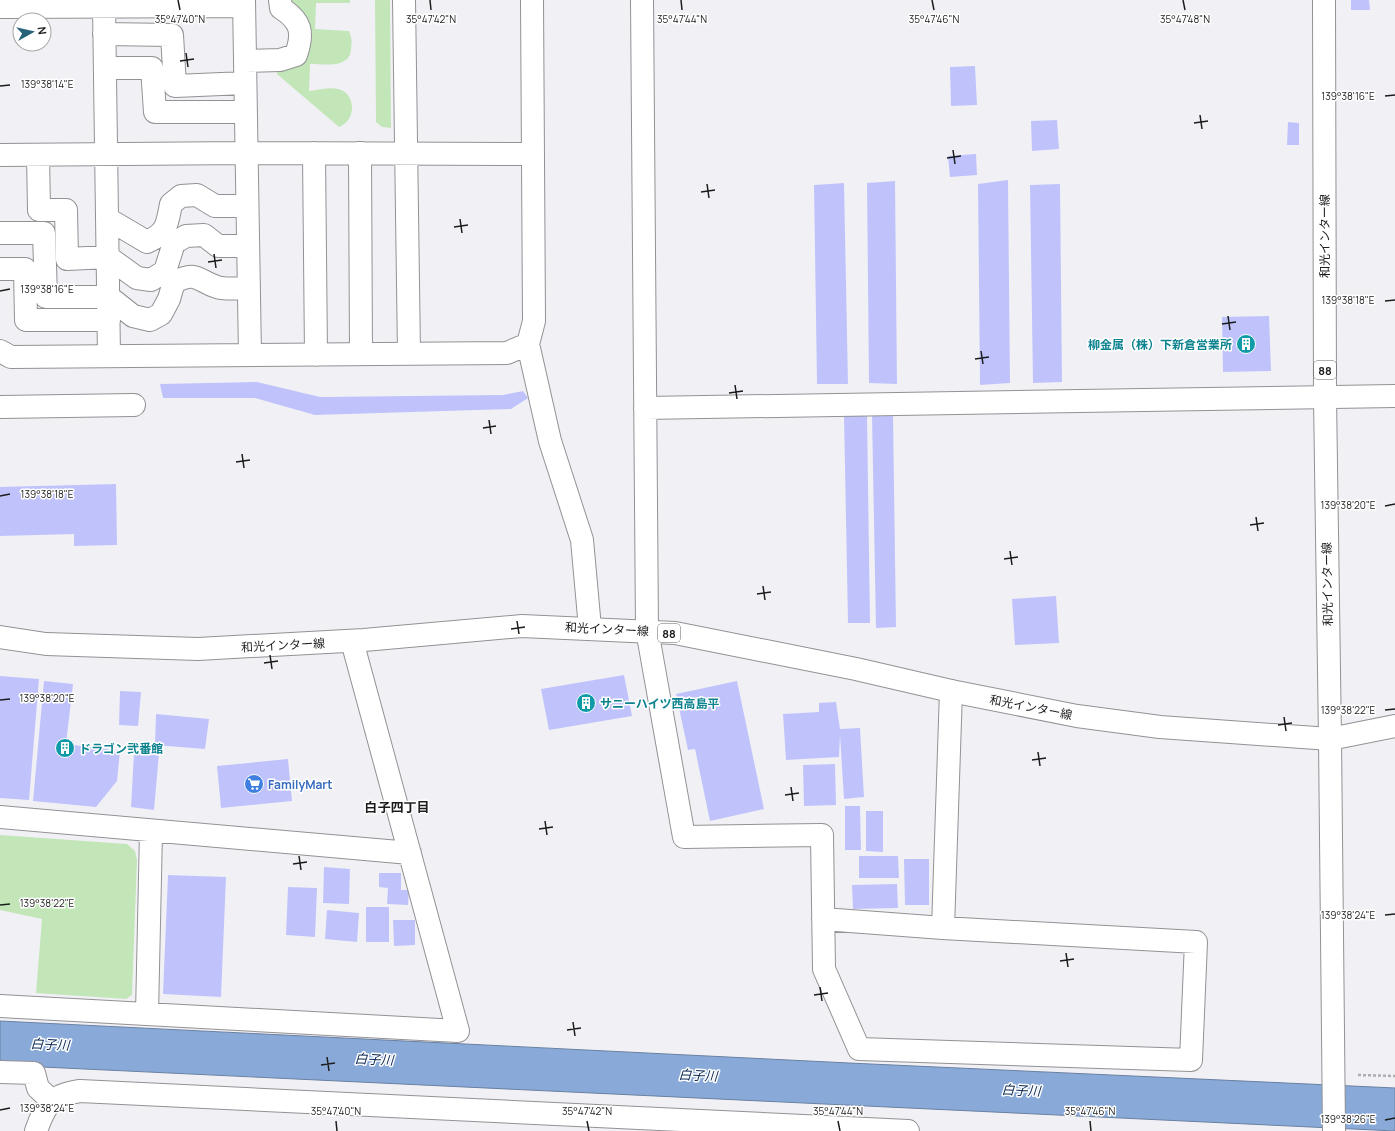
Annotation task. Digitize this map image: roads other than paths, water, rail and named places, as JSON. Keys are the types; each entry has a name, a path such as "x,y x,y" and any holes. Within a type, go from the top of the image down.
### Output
{"street":[{"path":"245,61 280,60 296,55 301,42 300,28 294,17 281,8 280,0"},
{"path":"404,0 409,354"},
{"path":"532,0 534,321 528,344 550,441 582,540 590,628"},
{"path":"642,0 647,630 684,838 822,835 823,919 824,969 859,1049 1191,1060 1196,942 943,928 823,919"},
{"name":"和光インター線","path":"0,637 46,644 198,649 352,641 522,626 647,630 675,633 856,669 950,691 1084,717 1160,727 1330,739 1325,397 1324,0"},
{"path":"0,7 244,3 250,355"},
{"path":"104,6 109,356"},
{"path":"104,34 172,35 175,86 245,83"},
{"path":"105,68 152,68 155,112 246,112"},
{"path":"0,155 246,153 533,154"},
{"path":"314,153 316,355"},
{"path":"360,153 361,354"},
{"path":"38,155 39,210 66,210 67,259 108,257 137,278 152,280 165,271 174,243 186,236 204,236 218,246 248,246"},
{"path":"108,219 146,242 159,236 167,226 171,204 181,196 197,195 215,206 247,206"},
{"path":"0,232 44,233 46,297 108,297 133,316 150,320 161,314 169,299 174,282 185,276 198,277 218,288 248,288"},
{"path":"0,269 25,269 26,320 109,320"},
{"path":"0,351 11,357 507,353 528,344"},
{"path":"645,408 1395,396"},
{"path":"0,407 134,405"},
{"path":"0,1006 458,1031 352,641"},
{"path":"943,928 950,691"},
{"path":"1334,1131 1330,739 1392,729"},
{"path":"0,817 410,853"},
{"path":"146,1014 151,831"},
{"path":"0,1072 34,1073 38,1088 52,1101"},
{"path":"36,1131 44,1110 52,1101 61,1095 80,1091 908,1131"}],"water":[{"name":"白子川","path":"0,1021 849,1063 1395,1088 1395,1131 0,1065"}],"place":[{"name":"柳金属（株）下新倉営業所","path":"1246,344"},
{"name":"サニーハイツ西高島平","path":"586,703"},
{"name":"ドラゴン弐番館","path":"65,748"},
{"name":"FamilyMart","path":"254,784"}],"district":[{"name":"白子四丁目","path":"397,807"}]}
